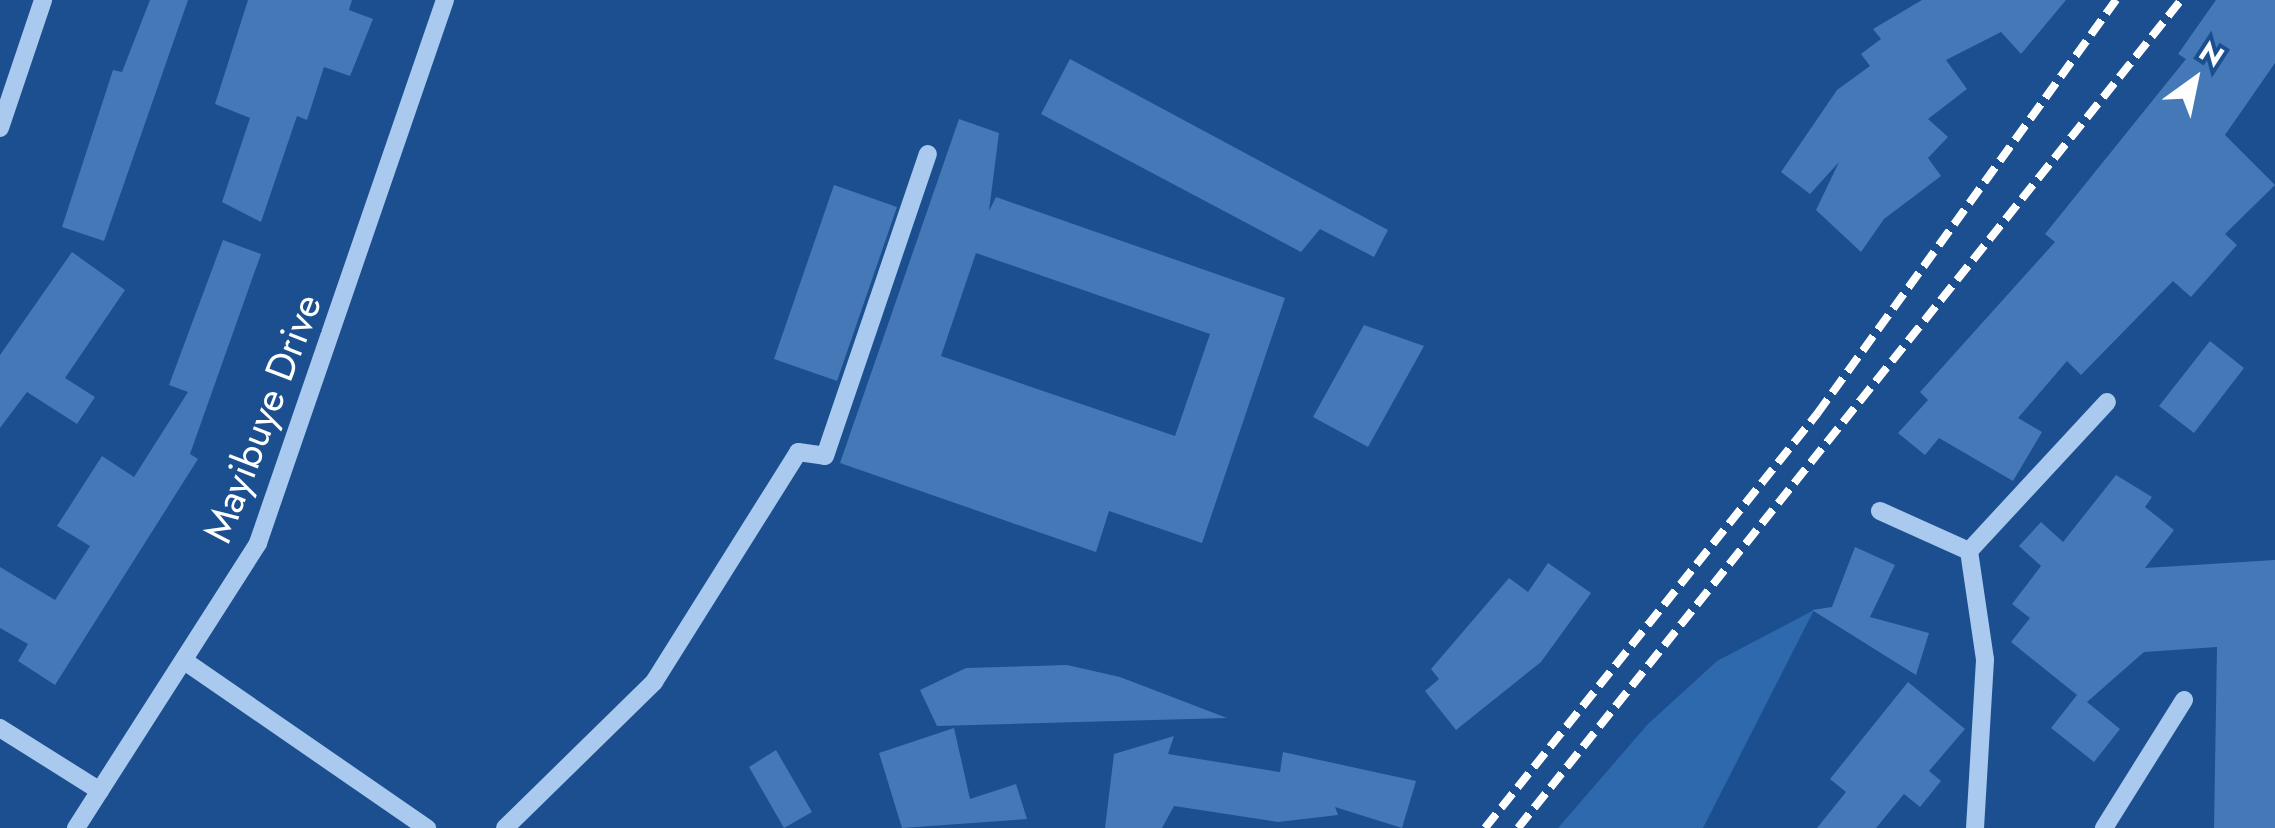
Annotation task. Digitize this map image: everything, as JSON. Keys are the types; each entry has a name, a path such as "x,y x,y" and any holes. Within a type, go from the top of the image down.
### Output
{"street":[{"path":"0,128 43,0"},
{"name":"Mayibuye Drive","path":"76,828 186,662 282,487 446,0"},
{"path":"505,828 654,682 798,452 825,456 928,154"},
{"path":"1969,551 2107,402"},
{"path":"1880,510 1969,551"},
{"path":"1969,551 1985,660 1976,828"},
{"path":"186,662 426,828"},
{"path":"2104,828 2184,700"},
{"path":"0,728 100,791"}],"shaded area":[{"path":"1814,610 1703,828 1558,828 1648,724 1717,661"}],"building":[{"path":"150,0 188,0 104,241 62,227 113,70 122,72"},
{"path":"248,0 352,0 349,10 373,19 350,76 324,67 307,120 297,116 261,222 222,202 250,118 215,104"},
{"path":"1922,0 2066,0 2021,54 2001,32 1946,60 1967,89 1928,119 1948,137 1928,158 1941,176 1884,219 1861,252 1816,210 1839,162 1810,194 1781,172 1837,90 1870,66 1861,54 1881,39 1873,29"},
{"path":"2216,0 2275,0 2275,63 2225,135 2275,185 2225,234 2237,245 2191,297 2173,281 2081,375 2067,361 2018,418 2042,432 2013,481 1939,438 1925,455 1898,433 1928,400 1920,392 2055,242 2045,234 2186,59 2178,54"},
{"path":"1070,59 1388,230 1374,257 1320,229 1301,252 1041,114"},
{"path":"959,119 999,133 989,211 996,197 1285,298 1202,543 1109,511 1096,552 840,463","holes":["976,253 1210,334 1175,436 941,356"]},
{"path":"834,185 897,207 837,381 774,359"},
{"path":"223,240 261,254 190,454 198,459 55,685 18,661 28,644 0,628 0,567 55,600 90,546 57,526 102,456 134,477 188,392 169,385"},
{"path":"72,252 125,290 65,378 95,397 77,424 27,392 0,428 0,355"},
{"path":"1364,325 1424,346 1368,447 1313,417"},
{"path":"2210,341 2244,368 2194,433 2159,406"},
{"path":"2116,475 2152,497 2145,507 2174,530 2145,568 2275,560 2275,828 2214,828 2217,647 2144,652 2087,702 2120,729 2094,762 2051,728 2077,695 2011,642 2030,618 2012,604 2041,566 2019,546 2041,522 2063,542"},
{"path":"1855,547 1895,565 1870,617 1929,633 1916,675 1812,610 1832,607"},
{"path":"1548,563 1591,593 1541,662 1456,730 1425,691 1439,679 1431,669 1509,578 1528,592"},
{"path":"1067,665 1120,677 1227,718 937,726 920,690 966,668"},
{"path":"1908,682 1965,729 1929,771 1941,781 1920,807 1904,794 1876,828 1817,828 1846,792 1830,779"},
{"path":"954,728 970,799 1016,784 1027,819 902,828 879,753"},
{"path":"1174,736 1168,754 1280,772 1283,752 1416,781 1402,828 1335,807 1338,815 1278,822 1174,806 1162,828 1105,828 1114,754"},
{"path":"776,750 812,812 784,828 749,767"}],"railway":[{"path":"1485,828 1817,414 2116,0"},
{"path":"1518,828 2181,0"}]}
